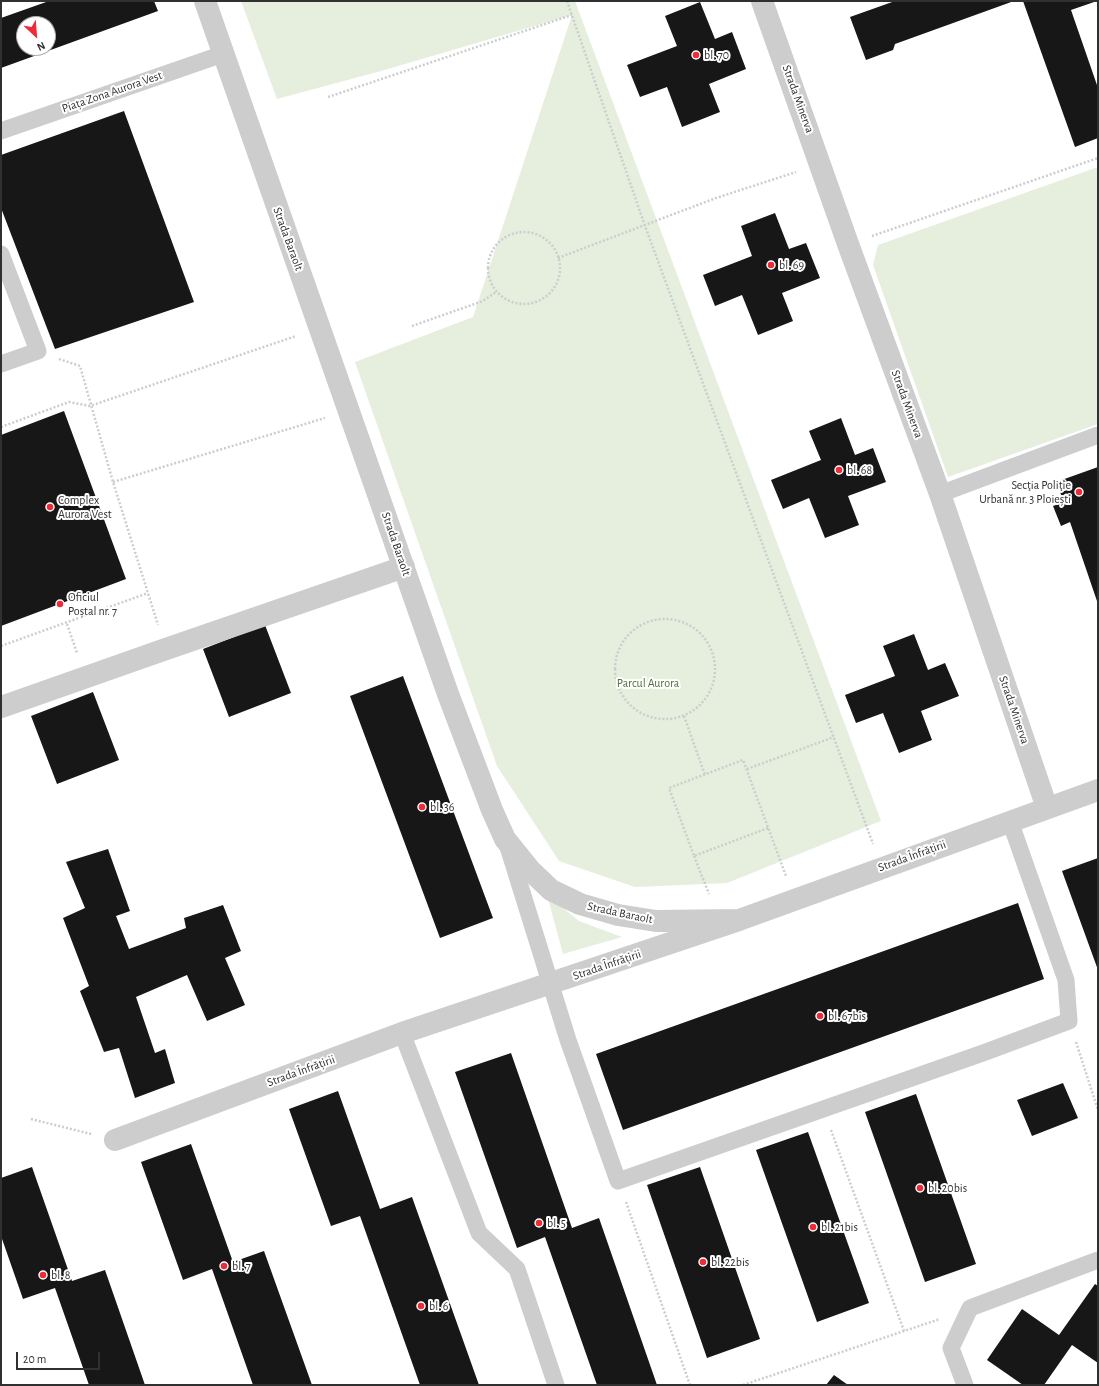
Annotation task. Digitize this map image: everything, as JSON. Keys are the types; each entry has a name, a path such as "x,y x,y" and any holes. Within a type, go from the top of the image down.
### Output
{"street":[{"name":"Strada Baraolt","path":"205,1 404,567 492,810 505,839 530,870 551,890 580,904 618,915 656,921 680,922 729,919"},
{"name":"Strada Minerva","path":"762,1 821,163 848,244 940,494 1047,808"},
{"path":"1,707 404,567"},
{"name":"Strada Înfrățirii","path":"116,1140 402,1033 550,984 729,919 795,900 882,867 1098,790"}],"lane":[{"name":"Piața Zona Aurora Vest","path":"1,131 223,54"},
{"path":"1,254 38,351 1,364"},
{"path":"940,494 1098,436"},
{"path":"505,839 550,984 618,1181 823,1110 1069,1021 1066,980 1010,821"},
{"path":"402,1033 479,1233 517,1269 556,1385"},
{"path":"965,1385 951,1348 970,1308 1098,1260"}],"path":[{"path":"567,1 645,226 882,867"},
{"path":"328,97 572,15"},
{"path":"848,244 1098,158"},
{"path":"558,258 716,198 821,163"},
{"path":"522,232 533,234 544,238 552,246 558,258 560,267 559,278 554,288 546,296 537,302 526,304 515,303 505,299 496,292 489,276 489,259 493,248 506,237 522,232"},
{"path":"412,326 484,301 496,292"},
{"path":"1,427 69,402 90,406 320,328"},
{"path":"38,351 80,366 90,406 113,482 166,649"},
{"path":"113,482 350,410"},
{"path":"1,646 67,624 148,593"},
{"path":"673,619 688,624 700,633 710,645 715,660 715,676 710,691 702,704 684,716 673,718 656,718 639,712 626,701 618,686 615,669 618,652 626,637 639,626 656,620 673,619"},
{"path":"67,624 86,678"},
{"path":"684,716 705,775"},
{"path":"747,769 834,737"},
{"path":"729,919 694,856 669,788 743,760 795,900"},
{"path":"694,856 768,828"},
{"path":"1069,1021 1098,1110"},
{"path":"823,1110 904,1331"},
{"path":"31,1119 116,1140"},
{"path":"618,1181 690,1385"},
{"path":"743,1385 970,1308"}],"green space":[{"name":"Parcul Aurora","path":"241,1 575,1 881,821 727,883 635,887 559,861 497,766 355,362 473,317 572,15 381,71 277,99"},
{"path":"1098,167 1098,424 948,477 873,265 878,245"},
{"path":"547,895 579,921 622,937 563,954"}],"building":[{"path":"49,1 154,1 158,11 56,48 56,16 16,16 16,56 34,56 1,68 1,18"},
{"path":"895,1 1014,1 895,44 893,50 866,60 850,17"},
{"path":"1023,1 1097,1 1071,10 1098,88 1098,138 1075,147"},
{"name":"bl. 70","path":"700,2 715,39 732,32 746,69 709,84 720,112 682,127 667,87 640,97 627,65 677,46 665,16"},
{"path":"124,111 194,302 55,349 1,208 1,155"},
{"name":"bl. 69","path":"775,213 789,249 806,243 820,278 782,293 793,321 758,335 742,295 715,306 703,275 752,256 741,226"},
{"name":"Complex Aurora Vest","path":"64,411 126,579 1,626 1,435"},
{"name":"bl. 68","path":"841,418 855,455 873,448 886,482 848,496 859,525 825,538 809,498 783,509 771,480 821,460 809,431"},
{"path":"1098,467 1098,604 1070,522 1061,526 1053,506 1064,502 1056,482"},
{"path":"265,625 291,693 229,717 203,649"},
{"path":"914,634 928,670 945,663 959,696 921,711 932,740 899,753 883,713 856,723 845,695 895,676 883,646"},
{"name":"bl. 36","path":"403,676 493,918 440,938 350,696"},
{"path":"93,692 119,760 57,784 31,716"},
{"path":"108,849 130,911 116,916 129,949 186,928 184,918 223,905 241,951 225,958 245,1005 207,1021 187,975 136,997 155,1053 165,1049 175,1083 135,1098 119,1048 104,1052 80,991 89,986 63,918 85,908 66,862"},
{"path":"1098,858 1098,970 1062,871"},
{"name":"bl. 67bis","path":"1018,903 1044,979 623,1130 596,1054"},
{"name":"bl. 5","path":"511,1053 572,1228 599,1218 657,1385 597,1385 545,1237 517,1248 455,1072"},
{"path":"1063,1083 1078,1118 1032,1136 1017,1100"},
{"name":"bl. 6","path":"338,1091 380,1209 412,1197 479,1385 420,1385 360,1216 331,1226 289,1109"},
{"name":"bl. 20bis","path":"916,1094 976,1264 925,1282 865,1112"},
{"name":"bl. 21bis","path":"808,1132 869,1303 817,1322 756,1150"},
{"name":"bl. 7","path":"191,1144 233,1262 264,1251 312,1385 253,1385 212,1269 183,1280 141,1162"},
{"name":"bl. 8","path":"32,1167 72,1281 105,1270 145,1385 89,1385 55,1288 23,1299 1,1236 1,1178"},
{"name":"bl. 22bis","path":"700,1167 760,1339 707,1358 647,1185"},
{"path":"1095,1284 1098,1286 1098,1363 1072,1345 1044,1385 1023,1385 987,1360 1022,1309 1059,1335"},
{"path":"834,1375 848,1385 826,1385"}],"place":[{"name":"bl. 70","path":"696,55"},
{"name":"bl. 69","path":"771,265"},
{"name":"bl. 68","path":"839,470"},
{"name":"Secţia Poliţie Urbană nr. 3 Ploiești","path":"1079,492"},
{"name":"Complex Aurora Vest","path":"50,507"},
{"name":"Oficiul Poștal nr. 7","path":"60,604"},
{"name":"bl. 36","path":"422,807"},
{"name":"bl. 67bis","path":"820,1016"},
{"name":"bl. 20bis","path":"920,1188"},
{"name":"bl. 5","path":"539,1223"},
{"name":"bl. 21bis","path":"813,1227"},
{"name":"bl. 22bis","path":"703,1262"},
{"name":"bl. 7","path":"224,1266"},
{"name":"bl. 8","path":"43,1275"},
{"name":"bl. 6","path":"421,1306"}]}
